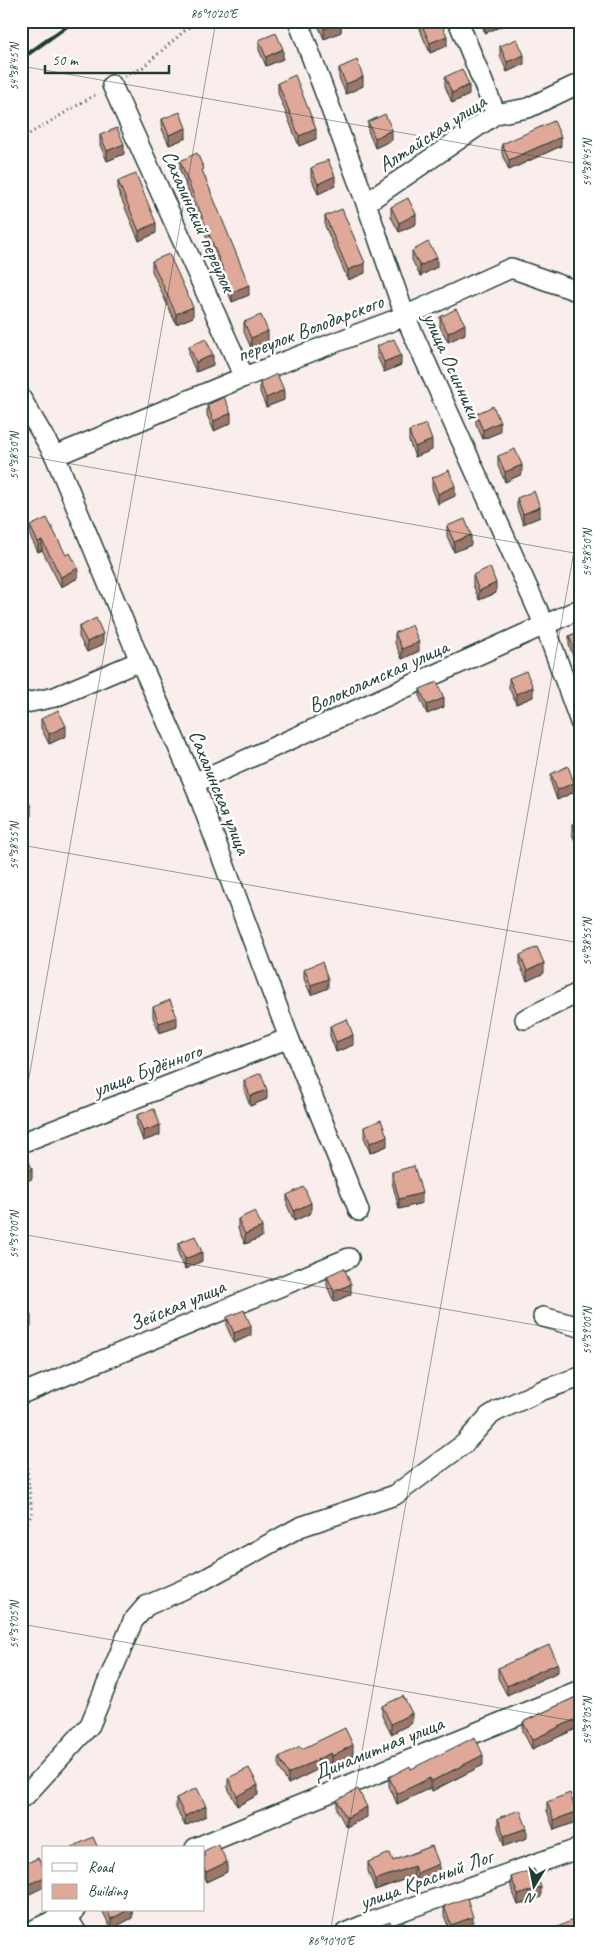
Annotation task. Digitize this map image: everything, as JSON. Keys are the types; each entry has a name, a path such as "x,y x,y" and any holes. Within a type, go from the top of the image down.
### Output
{"street":[{"name":"улица Осинники","path":"298,21 366,203 405,316 544,626 580,722"},
{"path":"458,21 496,114"},
{"name":"Алтайская улица","path":"366,203 496,114 528,108 580,83"},
{"name":"Сахалинский переулок","path":"112,85 244,377"},
{"name":"переулок Володарского","path":"55,456 244,377 405,316 512,268 580,292"},
{"name":"Сахалинская улица","path":"21,398 55,456 140,661 194,783 289,1038 359,1211"},
{"name":"Волоколамская улица","path":"194,783 580,609"},
{"path":"21,704 55,697 140,661"},
{"path":"525,1019 580,992"},
{"name":"улица Будённого","path":"21,1143 289,1038"},
{"name":"Зейская улица","path":"21,1394 349,1258"},
{"path":"543,1317 580,1327"},
{"path":"21,1798 25,1796 90,1725 133,1621 146,1606 200,1582 300,1527 395,1495 464,1444 489,1416 543,1390 580,1377"},
{"name":"Динамитная улица","path":"200,1846 580,1690"},
{"name":"улица Красный Лог","path":"345,1933 376,1920 580,1848"},
{"path":"26,1933 70,1912 77,1933"}],"path":[{"path":"21,1413 32,1514 21,1534"}],"building":[{"path":"321,21 341,21 341,22 324,29"},
{"path":"420,21 440,21 447,36 430,43"},
{"path":"276,33 283,49 266,57 259,40"},
{"path":"517,39 524,55 507,62 500,46"},
{"path":"357,60 363,77 346,84 339,68"},
{"path":"462,69 469,85 452,93 445,77"},
{"path":"295,75 316,129 299,136 278,83"},
{"path":"180,112 186,128 169,135 162,119"},
{"path":"385,114 392,130 375,138 368,122"},
{"path":"554,121 561,137 509,160 502,144"},
{"path":"117,128 124,144 107,151 100,135"},
{"path":"197,153 204,169 202,170 249,285 232,292 180,161"},
{"path":"328,160 335,176 318,184 311,168"},
{"path":"136,174 156,223 139,231 118,181"},
{"path":"408,198 416,214 399,223 391,207"},
{"path":"342,209 365,263 348,270 325,216"},
{"path":"428,242 437,257 420,266 412,251"},
{"path":"169,254 193,307 176,314 152,261"},
{"path":"456,309 465,324 448,333 440,317"},
{"path":"261,315 268,331 251,338 244,322"},
{"path":"206,339 213,355 196,362 189,346"},
{"path":"394,339 401,355 384,362 377,346"},
{"path":"277,374 284,390 266,398 260,382"},
{"path":"224,397 231,413 214,421 207,405"},
{"path":"493,406 500,422 483,430 476,414"},
{"path":"426,424 432,440 415,447 409,431"},
{"path":"515,449 522,465 505,472 498,456"},
{"path":"449,470 455,486 438,494 432,478"},
{"path":"534,491 540,507 523,514 517,498"},
{"path":"47,518 66,555 70,553 78,568 61,577 42,540 38,542 30,526"},
{"path":"465,519 471,535 454,542 447,526"},
{"path":"490,567 496,583 479,591 473,575"},
{"path":"96,618 103,634 87,642 79,627"},
{"path":"412,625 419,642 402,649 395,633"},
{"path":"580,631 580,650 575,652 569,636"},
{"path":"526,671 533,687 516,694 509,678"},
{"path":"437,682 444,698 427,705 420,689"},
{"path":"58,710 66,726 49,734 41,719"},
{"path":"568,766 574,783 557,790 551,774"},
{"path":"24,791 31,807 21,812 21,792"},
{"path":"580,821 580,840 579,840 572,824"},
{"path":"537,947 544,963 527,971 520,955"},
{"path":"322,962 328,979 311,985 304,969"},
{"path":"170,1000 177,1017 159,1023 153,1007"},
{"path":"347,1019 353,1035 336,1042 330,1026"},
{"path":"21,1066 25,1076 21,1078"},
{"path":"261,1073 267,1090 250,1096 244,1080"},
{"path":"154,1109 160,1125 143,1131 137,1115"},
{"path":"381,1120 387,1136 370,1143 364,1127"},
{"path":"26,1153 32,1169 21,1173 21,1155"},
{"path":"414,1166 422,1193 399,1199 392,1172"},
{"path":"304,1187 311,1203 294,1211 287,1195"},
{"path":"255,1211 262,1227 245,1234 238,1219"},
{"path":"195,1236 202,1252 185,1259 178,1243"},
{"path":"344,1268 351,1284 334,1292 327,1276"},
{"path":"24,1300 31,1316 21,1321 21,1302"},
{"path":"244,1310 251,1326 234,1333 227,1317"},
{"path":"549,1645 558,1663 507,1686 498,1668"},
{"path":"580,1695 580,1717 532,1740 523,1722"},
{"path":"403,1696 412,1713 391,1724 382,1706"},
{"path":"345,1728 353,1745 332,1756 331,1753 288,1774 279,1757 300,1746 302,1749"},
{"path":"475,1737 483,1755 432,1781 430,1778 397,1794 389,1777 410,1766 411,1769"},
{"path":"249,1768 258,1785 237,1796 228,1778"},
{"path":"197,1788 206,1806 185,1816 176,1798"},
{"path":"358,1789 367,1807 346,1818 337,1800"},
{"path":"570,1793 576,1812 554,1820 547,1802"},
{"path":"520,1810 527,1828 504,1836 498,1818"},
{"path":"93,1837 97,1846 74,1846"},
{"path":"218,1844 227,1862 206,1872 205,1850"},
{"path":"432,1846 439,1864 417,1873 414,1866 375,1880 368,1862 390,1853 393,1861"},
{"path":"38,1858 42,1865 42,1878 26,1886 21,1877 21,1866"},
{"path":"534,1869 541,1887 518,1895 511,1877"},
{"path":"467,1898 473,1917 451,1925 444,1906"},
{"path":"108,1912 124,1912 111,1919"},
{"path":"573,1920 577,1933 544,1933"},
{"path":"390,1921 394,1933 369,1933 368,1929"}],"railway":[{"path":"21,59 74,21"}]}
